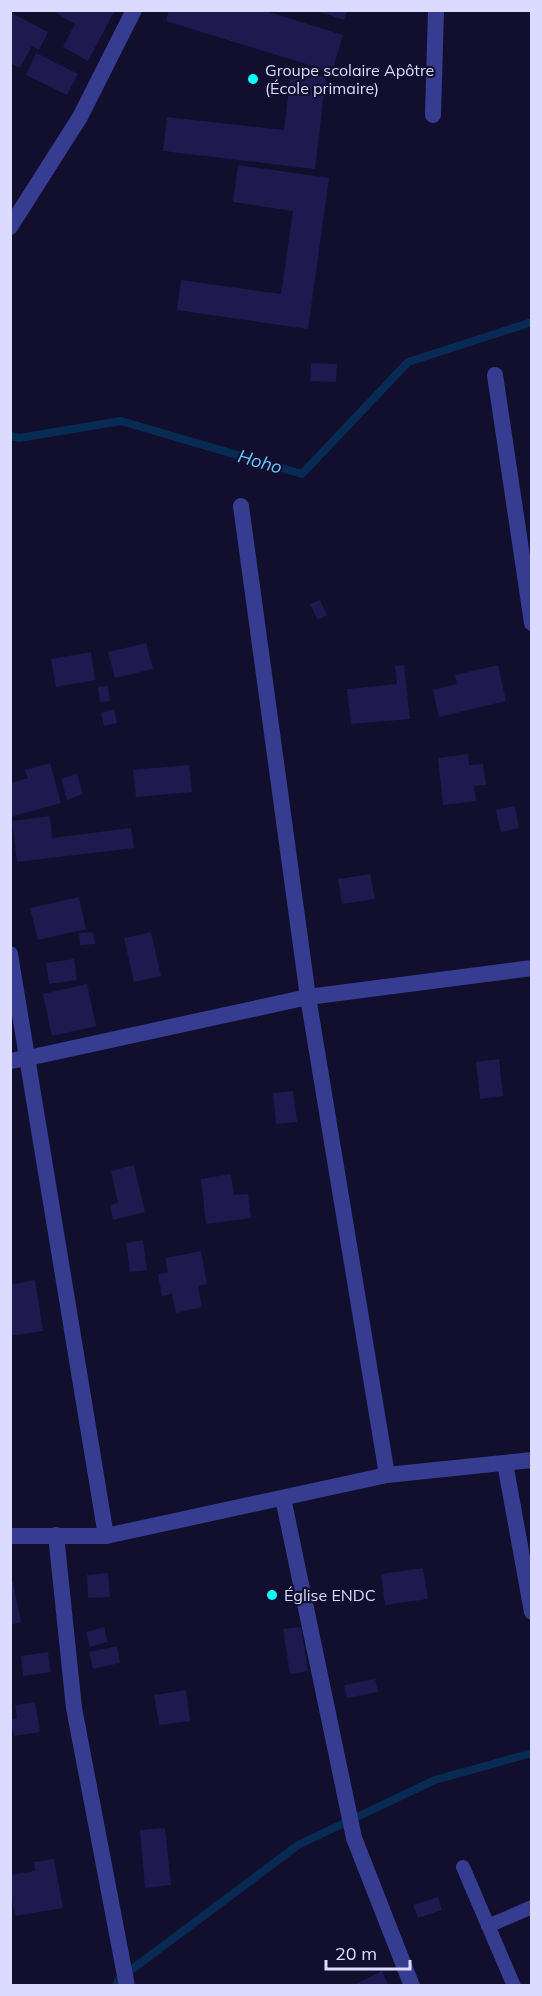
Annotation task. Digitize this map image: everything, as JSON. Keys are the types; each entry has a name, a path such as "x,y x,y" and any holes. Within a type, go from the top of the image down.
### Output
{"street":[{"path":"10,227 80,117 134,10"},
{"path":"433,115 436,10"},
{"path":"495,375 531,623"},
{"path":"242,506 308,996 387,1475"},
{"path":"10,954 106,1536"},
{"path":"10,1060 28,1058 308,996 531,968"},
{"path":"10,1536 106,1536 387,1475 531,1460"},
{"path":"505,1463 531,1612"},
{"path":"283,1498 354,1838 412,1986"},
{"path":"56,1535 74,1708 127,1986"}],"lane":[{"path":"463,1868 514,1986"},
{"path":"488,1926 531,1907"}],"building":[{"path":"51,10 115,10 88,61 63,47 75,24"},
{"path":"169,10 262,10 343,35 332,72 166,21"},
{"path":"314,10 347,10 344,20"},
{"path":"10,12 48,32 39,50 32,46 20,68 10,63"},
{"path":"36,53 78,74 67,95 26,75"},
{"path":"291,72 326,76 315,169 163,151 167,117 284,130"},
{"path":"238,165 329,178 308,329 177,310 181,280 281,294 293,211 233,202"},
{"path":"311,363 337,364 336,382 310,381"},
{"path":"320,600 327,615 318,620 310,604"},
{"path":"146,643 153,669 115,678 108,652"},
{"path":"91,652 95,680 56,687 51,659"},
{"path":"404,665 410,719 351,724 347,689 397,684 395,666"},
{"path":"498,665 506,701 439,717 433,690 457,684 455,675"},
{"path":"108,686 110,701 100,702 98,687"},
{"path":"114,709 117,723 104,726 101,713"},
{"path":"468,754 469,765 483,764 486,785 474,786 476,801 443,805 438,758"},
{"path":"50,763 61,803 10,817 10,783 28,778 25,770"},
{"path":"189,765 192,792 136,797 133,770"},
{"path":"77,774 83,794 67,800 61,779"},
{"path":"515,806 519,828 501,832 496,810"},
{"path":"50,816 52,838 131,828 134,848 17,862 12,821"},
{"path":"370,874 375,899 342,904 338,879"},
{"path":"79,897 86,929 38,940 30,908"},
{"path":"93,932 95,944 80,945 79,933"},
{"path":"151,932 161,976 134,982 124,938"},
{"path":"74,959 77,980 49,984 46,963"},
{"path":"87,984 96,1026 52,1036 43,994"},
{"path":"499,1059 503,1096 480,1099 476,1062"},
{"path":"293,1091 297,1122 276,1124 273,1093"},
{"path":"134,1165 145,1212 113,1220 110,1205 118,1203 111,1171"},
{"path":"231,1174 234,1195 248,1194 251,1218 206,1224 201,1179"},
{"path":"143,1240 147,1270 130,1272 126,1243"},
{"path":"201,1251 207,1284 198,1286 202,1307 176,1313 172,1294 162,1296 158,1274 168,1273 165,1258"},
{"path":"35,1280 43,1331 10,1336 10,1285"},
{"path":"423,1568 428,1599 385,1605 381,1574"},
{"path":"108,1573 110,1597 88,1598 87,1575"},
{"path":"10,1582 13,1582 21,1622 10,1625"},
{"path":"104,1627 108,1642 90,1647 86,1632"},
{"path":"301,1627 308,1671 290,1674 283,1629"},
{"path":"117,1646 120,1663 93,1669 89,1652"},
{"path":"48,1652 51,1672 23,1676 21,1656"},
{"path":"375,1679 378,1692 347,1698 344,1685"},
{"path":"186,1690 190,1721 159,1725 154,1695"},
{"path":"35,1702 40,1732 14,1736 10,1719 17,1718 15,1705"},
{"path":"165,1828 171,1885 145,1888 140,1830"},
{"path":"54,1859 63,1908 15,1916 10,1875 35,1871 34,1862"},
{"path":"438,1897 442,1910 418,1918 413,1905"},
{"path":"382,1971 389,1986 352,1986"}],"waterway":[{"name":"Hoho","path":"10,436 19,438 121,421 302,474 408,362 532,322"},
{"path":"116,1986 119,1979 298,1845 435,1780 532,1753"}],"place":[{"name":"Groupe scolaire Apôtre (École primaire)","path":"253,79"},
{"name":"Église ENDC","path":"272,1595"}]}
